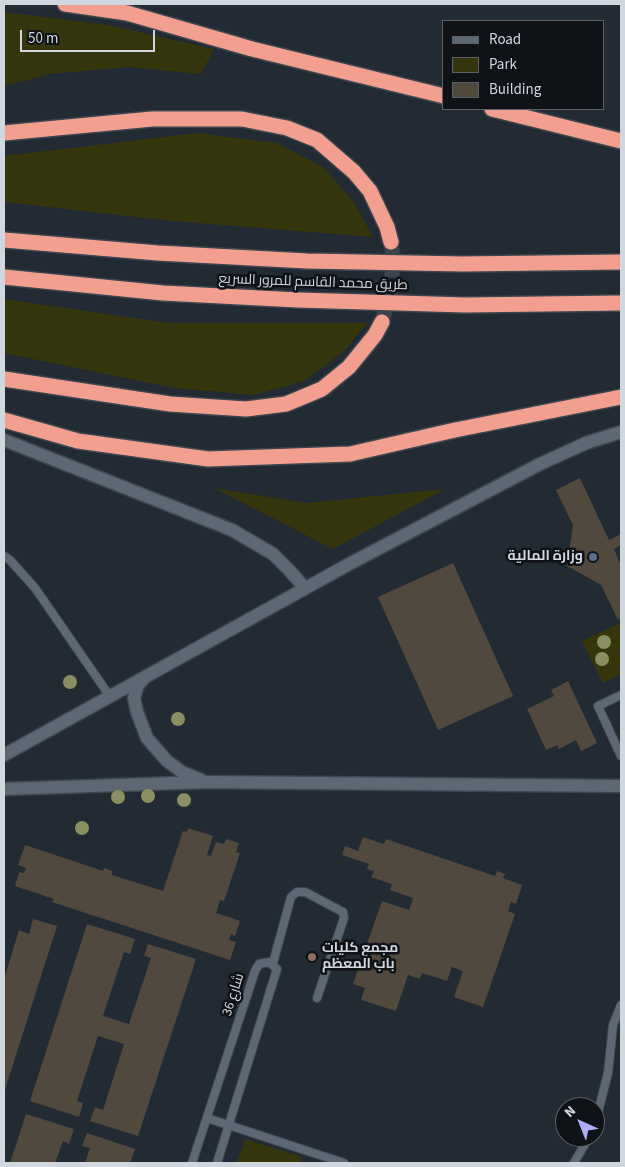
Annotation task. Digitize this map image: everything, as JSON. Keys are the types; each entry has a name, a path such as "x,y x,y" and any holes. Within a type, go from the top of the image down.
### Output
{"highway":[{"path":"65,4 127,13 252,49 442,96"},
{"path":"496,110 621,141"},
{"path":"4,132 152,119 242,119 287,128 316,140 354,172 370,191 387,227 391,242"},
{"name":"طريق محمد القاسم للمرور السريع","path":"4,240 158,253 307,261 463,264 621,262"},
{"name":"طريق محمد القاسم للمرور السريع","path":"4,277 163,293 298,300 465,305 621,303"},
{"path":"4,379 170,404 246,409 286,404 322,389 349,368 375,335 382,322"},
{"path":"4,420 78,440 208,459 350,454 455,430 621,397"}],"street":[{"path":"4,755 304,588 540,464 586,443 621,432"},
{"path":"4,440 232,530 273,554 304,588"},
{"path":"148,674 138,685 134,698 147,738 167,761 182,772 206,782"},
{"path":"4,790 206,782 621,786"}],"lane":[{"path":"4,556 10,560 35,588 110,695"},
{"path":"621,695 598,706 621,756"},
{"path":"217,1163 277,969 273,963 291,897 297,892 306,892 343,912 344,918 317,998"},
{"name":"شارع 36","path":"192,1163 255,970 262,962 273,963"},
{"path":"602,1097 608,1073 613,1025 621,1006"},
{"path":"207,1118 344,1163"},
{"path":"574,1163 583,1147"}],"green space":[{"path":"4,12 109,25 214,49 201,74 129,67 50,74 4,86"},
{"path":"197,133 277,143 323,167 354,202 373,237 172,221 4,202 4,156"},
{"path":"4,299 169,323 368,323 342,353 304,381 254,395 174,388 4,353"},
{"path":"214,488 307,503 445,489 333,549"},
{"path":"620,623 621,674 603,683 582,641"},
{"path":"245,1139 302,1157 300,1163 237,1163"}],"building":[{"name":"وزارة المالية","path":"580,478 609,540 621,534 621,545 614,549 621,566 621,618 618,620 601,585 567,566 573,525 556,490"},
{"path":"453,563 513,696 438,730 378,597"},
{"path":"568,681 597,743 581,751 576,740 559,749 557,745 546,750 527,709 554,696 551,690"},
{"path":"188,828 213,836 207,855 211,856 216,842 224,844 226,839 239,843 236,852 240,853 224,901 220,900 216,913 240,921 235,936 231,934 229,940 236,942 230,960 52,902 54,899 15,886 19,872 24,873 26,868 18,865 25,845 103,871 104,868 112,871 112,875 163,891 183,831 187,832"},
{"path":"363,837 384,844 386,839 495,876 497,871 505,874 503,878 522,885 516,904 511,902 508,911 515,914 483,1007 454,997 463,971 452,967 447,981 422,973 420,979 408,975 396,1011 361,1000 365,988 353,984 382,901 409,910 413,898 390,890 392,884 371,877 374,871 367,869 369,864 342,855 345,846 358,851"},
{"path":"33,919 57,926 4,1093 4,979 19,930 29,934"},
{"path":"87,924 135,939 130,954 124,952 103,1016 129,1024 151,958 144,956 148,944 196,959 138,1136 90,1121 95,1107 103,1110 124,1044 98,1036 77,1101 83,1103 79,1117 30,1101"},
{"path":"26,1114 74,1129 69,1144 63,1141 55,1163 10,1163"},
{"path":"87,1133 135,1149 130,1163 85,1163 90,1148 82,1146"}],"tunnel":[{"path":"382,322 391,290 393,257 391,242"}],"place":[{"name":"وزارة المالية","path":"593,557"},
{"name":"مجمع كليات باب المعظم","path":"312,957"}]}
